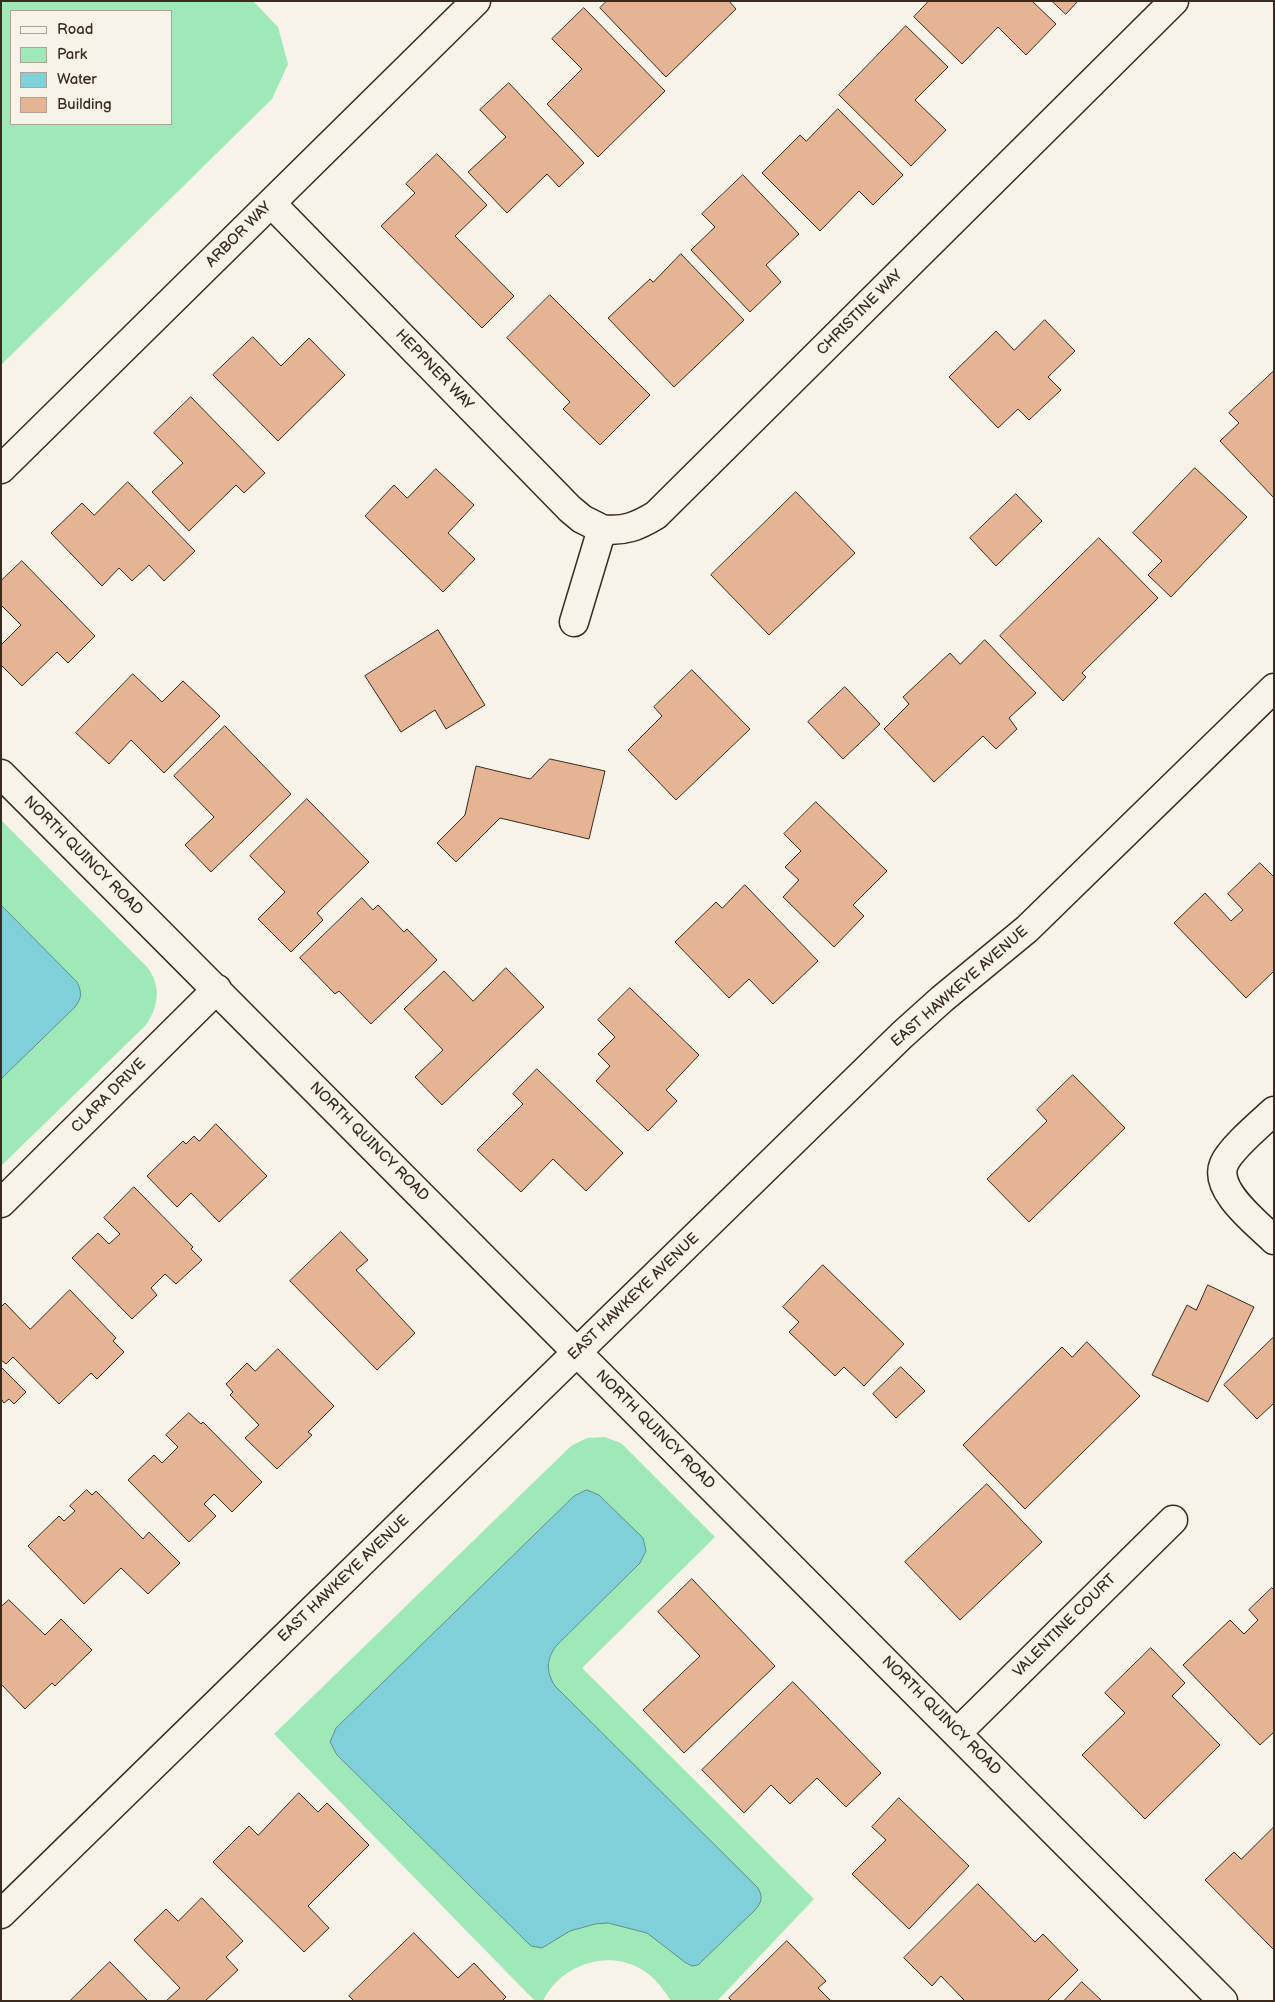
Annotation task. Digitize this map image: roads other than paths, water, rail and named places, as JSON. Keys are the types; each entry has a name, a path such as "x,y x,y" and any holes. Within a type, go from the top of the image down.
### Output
{"street":[{"name":"ARBOR WAY","path":"1,469 476,1"},
{"name":"CHRISTINE WAY","path":"602,529 615,531 628,529 656,515 1174,1"},
{"name":"HEPPNER WAY","path":"271,203 570,509 582,519 602,529"},
{"path":"574,622 602,529"},
{"name":"EAST HAWKEYE AVENUE","path":"1,1914 902,1036 942,999 1027,929 1274,688"},
{"name":"NORTH QUINCY ROAD","path":"1,774 1223,2001"},
{"name":"CLARA DRIVE","path":"1,1203 217,989"},
{"path":"1274,1111 1231,1153 1223,1164 1222,1177 1226,1190 1234,1200 1274,1240"},
{"name":"VALENTINE COURT","path":"957,1733 1174,1520"}],"water":[{"path":"1,905 77,982 80,995 75,1007 1,1079"},
{"path":"587,1490 599,1495 643,1538 646,1551 640,1563 556,1646 550,1656 548,1666 550,1676 555,1686 758,1888 761,1897 755,1910 698,1965 692,1966 686,1963 647,1933 608,1923 595,1924 570,1931 542,1948 531,1946 337,1755 330,1742 336,1728 574,1496"}]}
